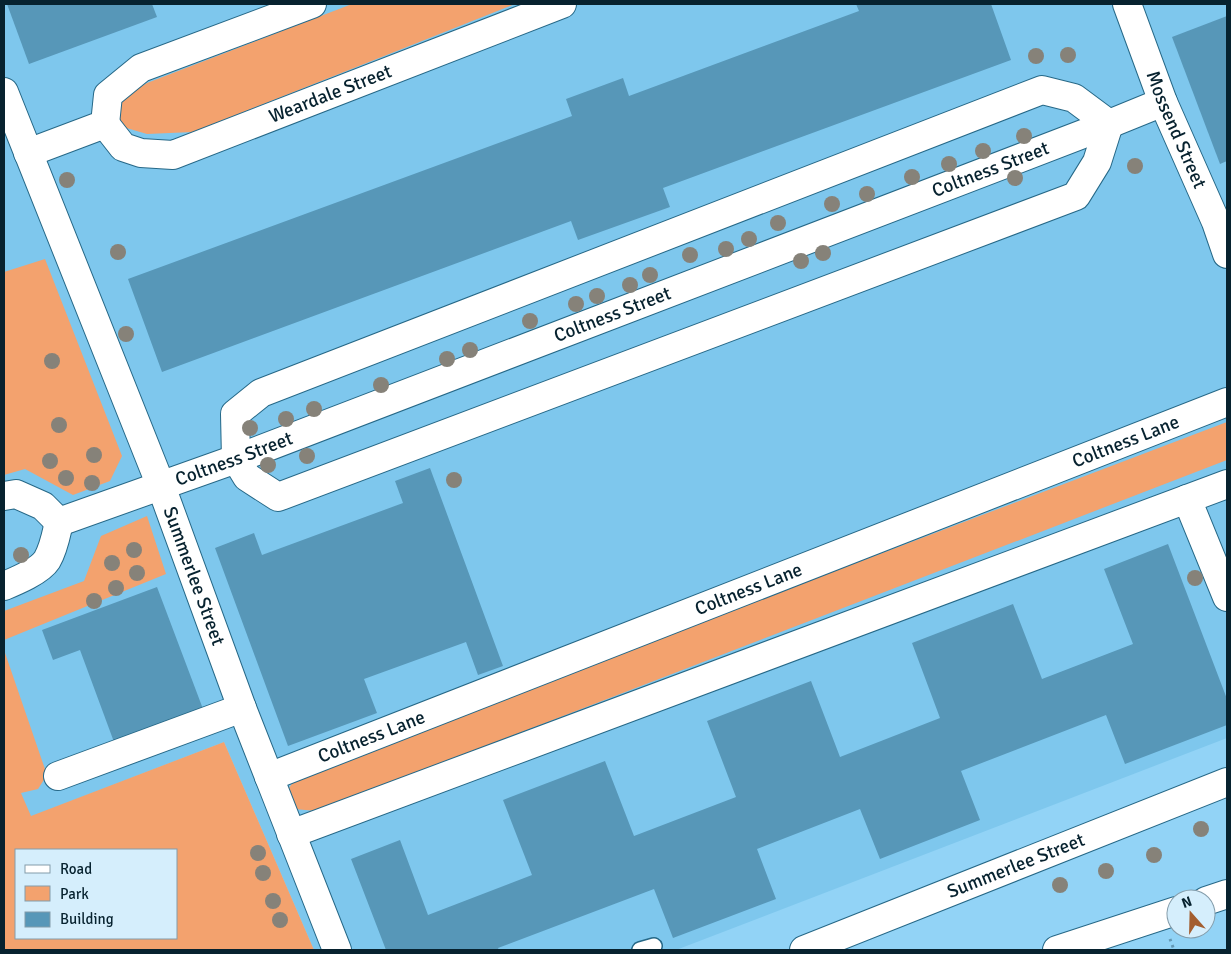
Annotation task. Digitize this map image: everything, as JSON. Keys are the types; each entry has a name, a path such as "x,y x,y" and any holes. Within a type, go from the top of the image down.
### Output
{"street":[{"path":"28,153 105,124 108,95 141,68 312,4"},
{"name":"Weardale Street","path":"105,124 123,147 141,153 172,155 562,4"},
{"name":"Mossend Street","path":"1126,4 1163,102 1221,220 1227,254"},
{"path":"1042,90 1074,98 1109,124 1097,162 1076,196 278,497 247,477 236,459 235,414 261,393 1042,90"},
{"name":"Summerlee Street","path":"4,92 161,486 242,708 336,950"},
{"name":"Coltness Street","path":"59,522 236,459 1163,102"},
{"name":"Coltness Lane","path":"269,777 1227,402"},
{"path":"291,834 1227,484"},
{"path":"4,496 16,494 43,506 59,522 55,542 46,561 23,578 4,586"},
{"path":"1187,499 1227,597"},
{"path":"58,776 242,708"},
{"name":"Summerlee Street","path":"804,950 1227,782"},
{"path":"1057,950 1114,941 1166,916"}],"shaded area":[{"path":"4,4 1227,4 1227,738 676,950 314,950 224,742 4,827"}],"green space":[{"path":"352,4 515,4 193,132 147,134 123,127 114,110 124,97 147,83"},
{"path":"45,259 122,456 110,481 73,495 25,469 4,475 4,272"},
{"path":"1227,422 1227,460 317,811 294,809 289,788 298,775"},
{"path":"147,516 166,574 4,640 4,611 84,581 101,536"},
{"path":"4,650 47,775 38,789 21,793 31,816 224,742 314,950 4,950"}],"building":[{"path":"7,4 152,4 157,17 29,64"},
{"path":"856,4 991,4 1011,60 663,188 670,207 578,240 571,221 162,372 128,279 572,116 566,99 623,78 629,96 859,11"},
{"path":"1227,16 1227,161 1220,164 1172,37"},
{"path":"430,468 503,666 478,675 466,642 364,679 377,713 288,746 215,548 254,533 262,555 403,503 395,481"},
{"path":"1168,544 1227,699 1227,725 1125,764 1106,715 961,771 980,820 880,859 860,809 757,849 776,899 673,938 654,889 498,948 499,950 386,950 351,859 400,840 428,915 532,875 503,800 605,761 634,836 736,797 707,721 811,681 840,757 940,718 912,643 1013,604 1042,679 1133,644 1104,569"},
{"path":"157,587 203,709 114,742 80,650 53,660 42,630"}]}
